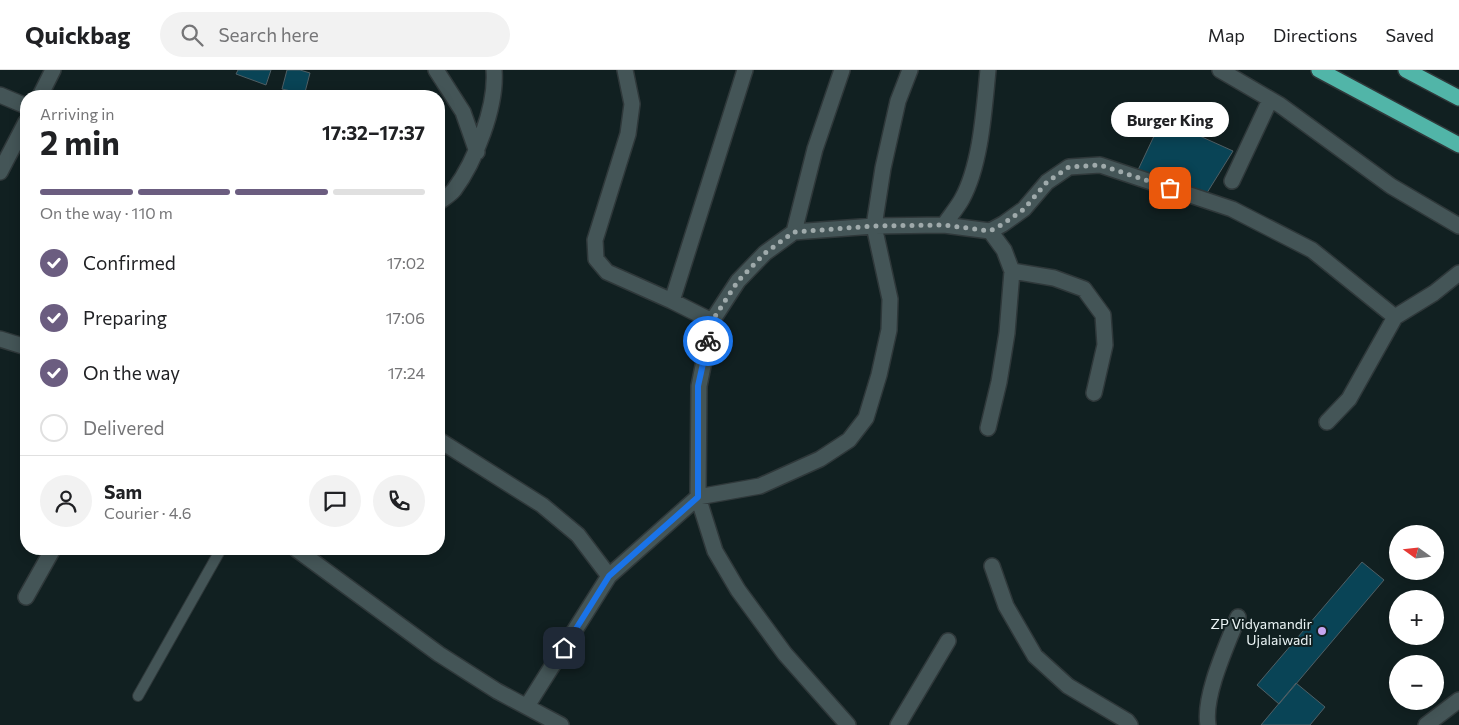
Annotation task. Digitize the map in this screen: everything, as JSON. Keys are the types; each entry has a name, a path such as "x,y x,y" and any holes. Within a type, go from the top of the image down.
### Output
{"highway":[{"path":"1319,70 1459,145"},
{"path":"1406,70 1459,98"}],"street":[{"path":"43,90 53,70"},
{"path":"436,70 462,112 477,152"},
{"path":"445,198 453,192 477,152 490,110 495,77 494,70"},
{"path":"625,70 632,104 628,134 595,240 596,259 608,272 712,321"},
{"path":"672,301 745,70"},
{"path":"794,232 815,149 842,70"},
{"path":"527,706 609,576 698,497 760,486 820,458 850,440 866,418 879,375 889,330 890,300 874,226 883,168 898,101 910,70"},
{"path":"944,225 962,199 972,171 982,128 988,70"},
{"path":"1220,70 1280,106 1391,186 1459,226"},
{"path":"0,95 20,103"},
{"path":"1232,181 1270,100"},
{"path":"0,172 20,134"},
{"path":"848,725 785,654 738,590 715,551 698,497 698,386 712,321 738,281 765,253 794,232 874,226 944,225 990,231 1024,209 1047,182 1069,167 1100,165 1232,209 1312,250 1395,317"},
{"path":"988,428 999,382 1007,333 1012,271 1004,250 990,231"},
{"path":"1012,271 1054,278 1084,290 1103,315 1105,346 1094,393"},
{"path":"1327,422 1349,399 1395,317 1434,293 1459,273"},
{"path":"0,339 20,345"},
{"path":"445,444 542,505 578,535 609,576"},
{"path":"26,597 50,555"},
{"path":"304,555 439,654 497,691 561,725"},
{"path":"992,566 1006,606 1035,656 1068,686 1127,721 1130,725"},
{"path":"1208,725 1206,719 1209,700 1238,617"},
{"path":"898,725 948,641"},
{"path":"1426,725 1459,700"}],"lane":[{"path":"138,696 218,555"}],"building":[{"path":"238,70 271,70 266,85 236,74"},
{"path":"287,70 300,70 310,73 306,90 282,89"},
{"path":"1162,119 1233,151 1205,196 1138,170"},
{"name":"ZP Vidyamandir Ujalaiwadi","path":"1362,562 1384,580 1279,704 1257,685"},
{"name":"ZP Vidyamandir Ujalaiwadi","path":"1296,683 1325,707 1310,725 1261,725"}],"way so far":[{"path":"708,341 712,321 738,281 765,253 794,232 874,226 944,225 990,231 1024,209 1047,182 1069,167 1100,165 1170,188"}],"place":[{"name":"Burger King","path":"1170,188"},
{"name":"ZP Vidyamandir Ujalaiwadi","path":"1322,631"}],"route":[{"path":"564,648 609,576 698,497 698,386 708,341"}]}
